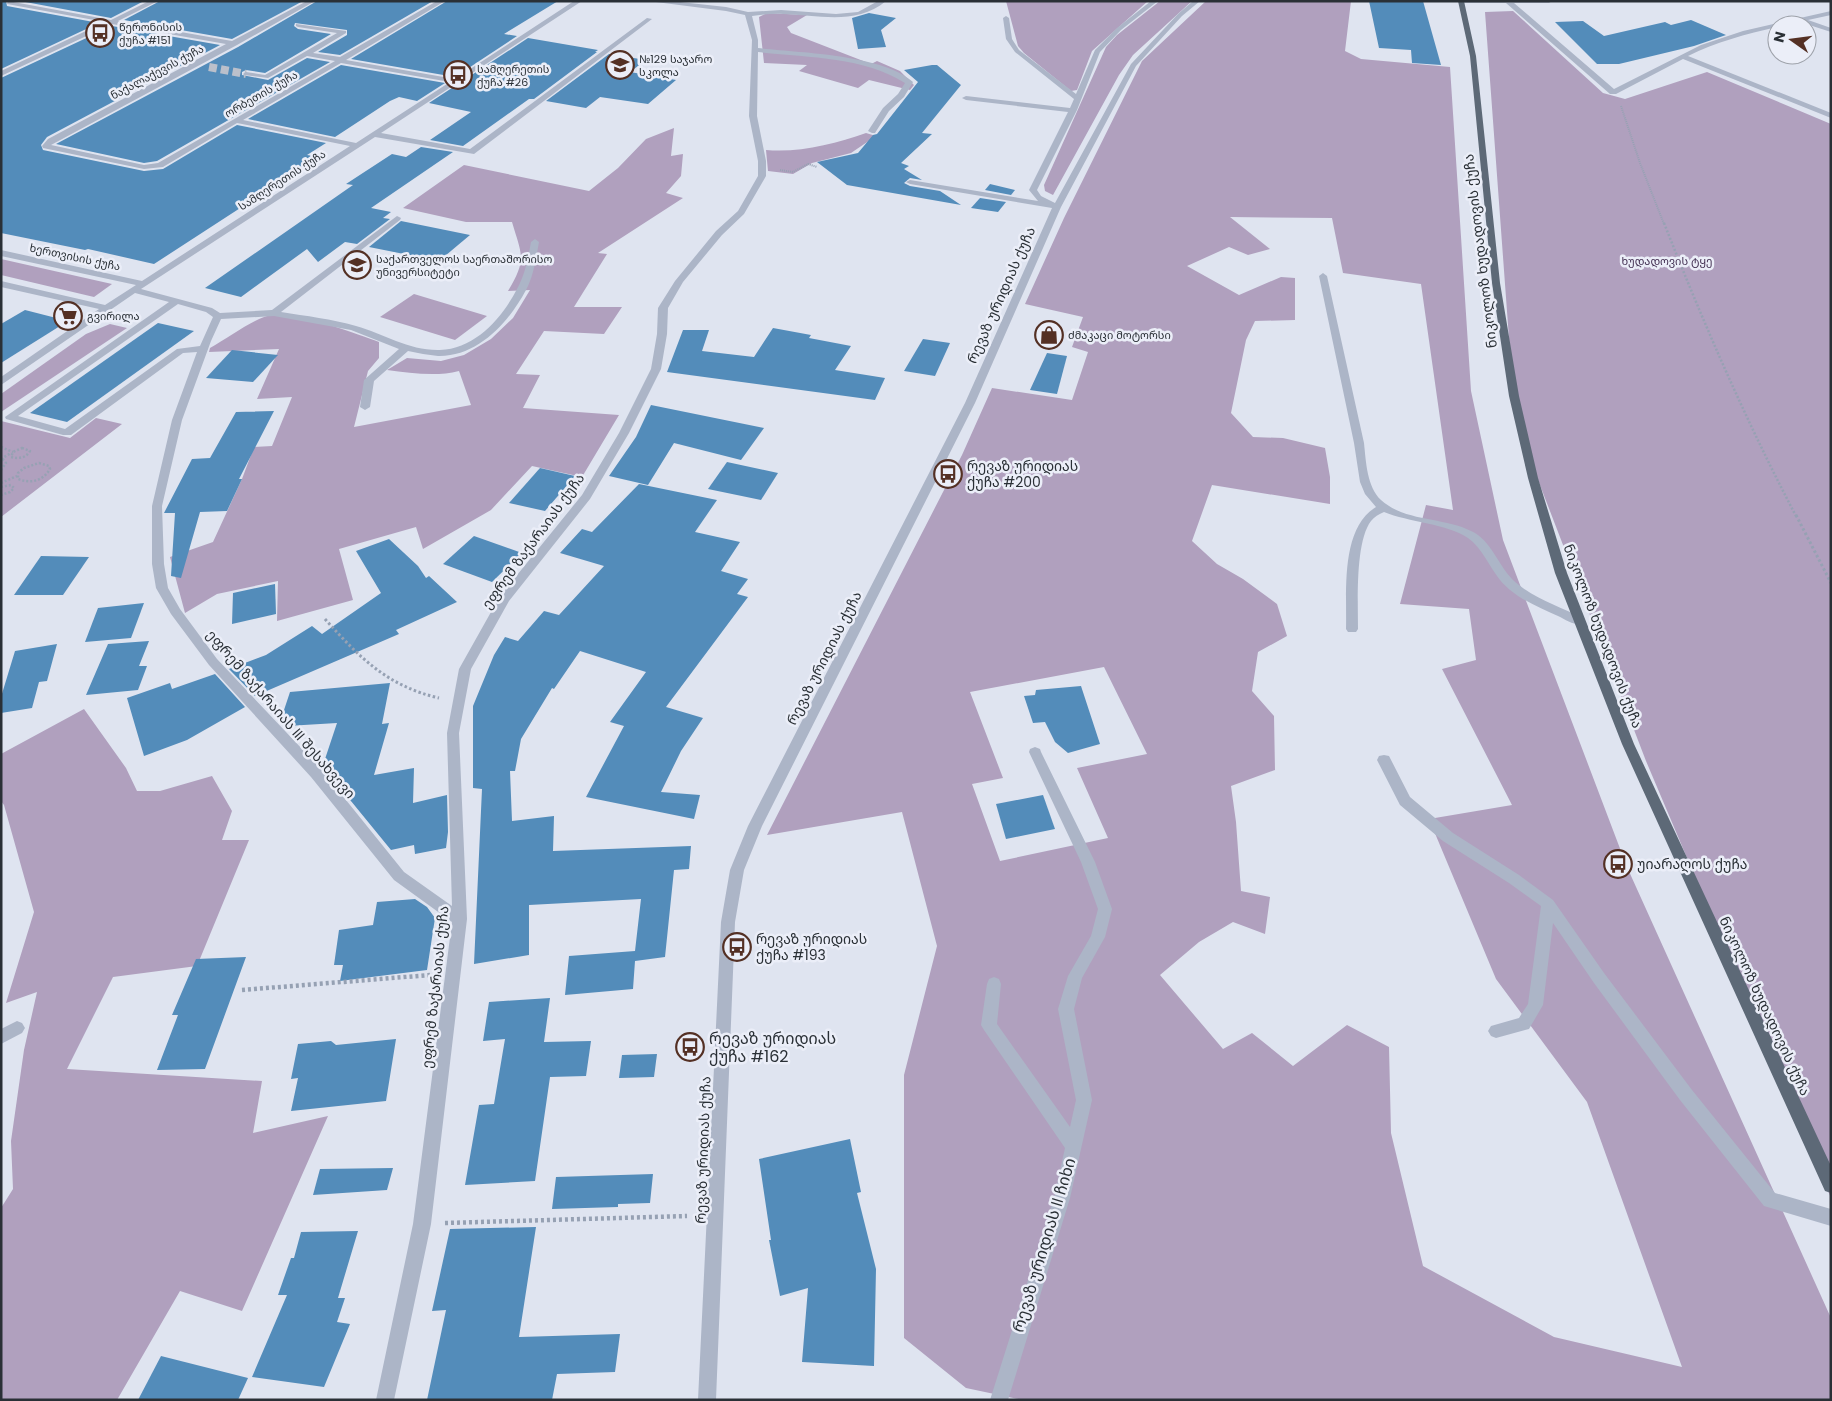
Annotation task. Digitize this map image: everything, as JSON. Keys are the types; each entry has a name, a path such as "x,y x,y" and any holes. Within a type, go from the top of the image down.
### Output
{"main road":[{"name":"ნიკოლოზ ხუდადოვის ქუჩა","path":"1461,1 1473,56 1496,283 1514,396 1533,478 1561,573 1628,744 1831,1185"}],"street":[{"path":"1,74 155,1"},
{"name":"ნაქალაქევის ქუჩა","path":"82,154 46,146 51,141 312,1"},
{"name":"ორბეთის ქუჩა","path":"82,154 152,168 160,166 442,1"},
{"name":"სამღერეთის ქუჩა","path":"1,382 106,308 579,1"},
{"path":"651,1 726,9 748,14 782,11 848,17 871,9 883,1"},
{"path":"1057,207 1038,198 1033,190 1073,110 1097,51 1119,29 1155,1"},
{"name":"რევაზ ურიდიას ქუჩა","path":"707,1400 728,922 737,870 755,826 970,403 1057,207 1117,97 1132,65 1174,21 1197,1"},
{"path":"1461,1 1549,1"},
{"path":"1,6 11,2 235,44"},
{"path":"1509,2 1613,92 1684,58 1703,46 1745,32 1767,27"},
{"path":"748,14 766,6"},
{"path":"1817,16 1831,13"},
{"path":"748,14 755,40 752,116 762,168"},
{"path":"1006,18 1009,39 1017,51 1078,99"},
{"path":"373,134 471,152 649,19"},
{"path":"246,74 266,77 344,32 298,25"},
{"path":"1817,25 1831,30"},
{"path":"754,50 861,63 903,77 909,82 907,88 886,110 872,131"},
{"path":"307,54 457,80"},
{"path":"1684,58 1831,116"},
{"path":"195,64 209,67"},
{"path":"966,98 1073,110"},
{"path":"237,121 356,145"},
{"name":"ეფრემ ზაქარაიას ქუჩა","path":"385,1400 422,1224 460,919 453,734 465,669 504,600 586,497 624,433 656,369 662,334 662,308 679,281 719,233 741,212 762,176 762,168"},
{"path":"910,182 1057,207"},
{"path":"274,313 397,218"},
{"path":"139,287 178,302 209,310 218,316 274,313 353,328 406,348 439,353 460,350 482,339 506,314 522,289 530,267 535,242"},
{"name":"ხერთვისის ქუჩა","path":"1,253 139,287"},
{"path":"1323,276 1358,443 1360,462 1372,497 1382,508 1398,515 1458,529 1471,535 1515,588 1579,621"},
{"path":"1,284 106,308"},
{"path":"178,302 10,417 67,433 180,351 204,348"},
{"name":"ეფრემ ზაქარაიას III შესახვევი","path":"218,316 177,420 157,506 158,564 162,588 175,611 213,662 316,773 399,876 460,919"},
{"path":"365,407 369,380 406,348"},
{"path":"1352,629 1353,574 1358,539 1367,519 1382,508"},
{"name":"რევაზ ურიდიას II ჩიხი","path":"999,1400 1062,1198 1084,1100 1066,1010 1075,976 1098,937 1105,909 1088,862 1035,752"},
{"path":"1384,760 1405,801 1448,837 1514,879 1548,904 1599,978 1686,1095 1770,1200 1831,1218"},
{"path":"1496,1030 1524,1024 1535,1005 1548,904"},
{"path":"994,984 989,1025 1073,1146"},
{"path":"1,1037 17,1028"}],"path":[{"path":"1613,92 1622,109 1640,163 1696,304 1773,472 1831,583"},
{"path":"762,168 793,172 808,164 817,167"},
{"path":"1,470 6,463 2,459 47,427"},
{"path":"1,447 13,452 22,448 30,451 26,456 18,458 11,457 13,452"},
{"path":"2,483 17,476 24,468 34,464 44,463 50,469 47,474 33,481 20,480 17,476"},
{"path":"1,495 10,492 14,488 13,485 2,483"},
{"path":"325,619 355,653 400,687 422,695 443,699 460,698"},
{"path":"242,990 453,974"},
{"path":"422,1224 687,1216"}],"green space":[{"path":"1006,1 1148,1 1092,51 1077,90 1071,91 1018,46"},
{"path":"1160,1 1192,1 1133,55 1119,75 1053,195 1045,191 1044,185 1106,47 1117,35"},
{"path":"1206,1 1351,1 1345,51 1361,59 1450,67 1471,391 1503,540 1627,867 1831,1318 1831,1400 1023,1400 966,1388 904,1338 904,1075 937,946 902,812 767,835 962,455 992,388 1072,400 1088,352 1072,347 1083,317 1025,304 1064,218 1142,61","holes":["1230,217 1332,218 1343,273 1421,284 1453,510 1426,505 1400,604 1469,609 1476,660 1442,669 1512,805 1429,819 1496,979 1587,1102 1682,1367 1554,1337 1423,1266 1391,1133 1389,1047 1347,1025 1293,1066 1252,1033 1223,1049 1160,975 1199,942 1233,922 1265,934 1270,897 1241,891 1236,822 1231,786 1275,770 1274,716 1252,691 1258,652 1287,636 1277,604 1243,579 1217,564 1192,541 1212,485 1330,504 1330,477 1325,448 1283,438 1253,437 1231,413 1246,340 1255,321 1295,320 1295,278 1281,277 1239,295 1187,266 1229,247 1248,255 1270,249","1104,667 1147,754 1077,768 1108,838 1000,861 972,784 1003,778 970,692"]},
{"name":"ხუდადოვის ტყე","path":"1513,11 1603,93 1625,99 1707,72 1831,124 1831,1198 1646,761 1515,420 1485,12"},
{"path":"767,13 807,15 787,27 791,33 871,64 877,61 900,71 914,85 910,90 869,80 858,88 799,71 807,65 764,63 759,17"},
{"path":"674,128 671,156 683,154 681,176 666,193 683,198 598,253 607,254 574,307 622,307 604,334 544,331 516,374 540,375 523,408 619,415 582,477 532,466 491,510 423,549 416,527 339,549 353,600 277,621 278,581 217,594 185,613 170,557 213,542 242,479 254,447 272,446 292,397 257,399 279,349 209,352 210,348 264,317 275,315 305,319 379,342 379,358 368,371 354,427 471,405 459,371 432,374 387,370 407,358 441,361 464,355 491,339 513,318 530,290 508,291 518,272 521,257 512,222 466,222 403,208 464,165 589,191 618,168 646,139"},
{"path":"866,133 876,136 851,153 812,163 793,174 768,171 766,150 778,151 817,147"},
{"path":"1,259 112,284 94,297 1,275"},
{"path":"414,294 487,316 455,340 380,317"},
{"path":"110,324 127,328 1,412 1,394 86,334"},
{"path":"96,418 122,424 1,517 1,421 70,438"},
{"path":"84,709 126,768 137,791 160,791 212,776 232,811 222,840 249,840 197,966 113,977 67,1069 262,1081 253,1133 328,1116 242,1311 180,1291 117,1400 1,1400 1,1208 13,1189 11,1141 24,1050 37,992 6,1003 34,912 4,805 1,801 1,754"}],"building":[{"path":"1,1 6,1 7,6 99,23 1,69"},
{"path":"20,1 144,1 111,18"},
{"path":"160,1 303,1 232,39 124,20"},
{"path":"317,1 433,1 340,55 318,52 347,35 347,30 295,23 294,26 298,29 331,34 265,73 246,70 242,72 242,75 268,80 307,58 330,62 157,161 144,163 56,144 238,47"},
{"path":"447,1 558,1 504,34 517,36 455,77 351,59"},
{"path":"1369,1 1423,1 1441,65 1412,63 1411,50 1379,48"},
{"path":"869,13 896,18 881,30 886,47 858,49 852,18"},
{"path":"1691,20 1726,35 1694,46 1619,64 1597,64 1555,22 1583,21 1604,36 1665,22 1671,25"},
{"path":"112,26 220,45 47,137 41,145 43,150 144,171 163,169 237,125 326,143 307,155 319,157 154,264 88,249 85,250 1,233 1,78"},
{"path":"528,38 598,50 534,99 529,99 463,146 430,140 471,112 429,103"},
{"path":"609,54 646,60 630,72 676,80 648,104 600,97 586,108 546,101"},
{"path":"341,65 445,83 417,101 399,97 390,101 335,137 248,119"},
{"path":"937,65 961,85 922,133 932,134 901,163 909,166 904,169 922,180 910,178 904,183 910,186 940,191 961,205 847,185 817,162 858,153 873,135 877,134 918,82 904,70"},
{"path":"421,147 453,152 371,208 391,212 383,218 390,219 357,244 345,242 318,262 307,249 241,297 205,288 353,185 346,184 392,154 406,157"},
{"path":"990,184 1015,190 1011,195 985,190"},
{"path":"980,198 1006,202 998,212 971,208"},
{"path":"401,221 470,235 439,261 369,247"},
{"path":"25,310 68,321 1,363 1,324"},
{"path":"158,323 194,331 67,422 30,413"},
{"path":"773,328 811,335 809,338 851,346 835,370 885,378 875,400 667,372 683,330 709,330 702,351 754,357"},
{"path":"923,339 950,343 935,376 904,371"},
{"path":"232,350 278,355 253,382 206,378"},
{"path":"1047,353 1067,356 1057,394 1030,390"},
{"path":"651,405 764,428 741,460 674,443 648,485 609,476 636,437"},
{"path":"274,411 239,479 242,479 227,511 200,512 181,578 171,576 175,513 164,513 192,459 210,458 236,412"},
{"path":"727,462 778,473 761,500 708,489"},
{"path":"540,468 575,476 545,511 509,503"},
{"path":"639,484 717,500 695,532 740,542 721,571 748,579 737,594 748,597 666,707 703,718 681,751 661,792 700,795 694,819 586,797 624,726 610,722 646,672 580,651 554,689 552,688 521,739 515,771 510,771 512,821 554,816 553,851 691,846 689,869 674,870 665,957 635,961 633,989 565,995 569,956 635,951 641,899 529,905 529,955 474,964 482,789 473,788 473,706 494,655 505,637 518,641 544,611 559,615 604,566 560,553 582,529 592,532"},
{"path":"474,536 522,553 492,582 443,564"},
{"path":"389,539 418,566 426,578 429,576 457,602 396,630 399,634 255,696 229,669 266,655 312,626 322,634 381,593 356,551"},
{"path":"41,556 89,557 63,595 14,595"},
{"path":"275,584 276,614 232,624 233,593"},
{"path":"144,603 131,638 85,642 98,608"},
{"path":"149,641 139,666 147,666 138,690 86,695 108,644"},
{"path":"57,644 47,681 39,682 32,708 1,713 1,697 15,651"},
{"path":"215,674 245,707 187,740 144,756 127,698 170,683 172,689"},
{"path":"390,683 382,724 389,723 374,775 414,768 413,803 447,795 448,832 446,848 415,854 414,845 391,850 324,768 324,762 337,723 287,726 287,716 282,716 290,692"},
{"path":"1081,686 1100,744 1068,753 1055,742 1045,722 1033,723 1024,696 1035,695 1036,690"},
{"path":"1043,795 1055,829 1006,839 996,804"},
{"path":"415,899 427,907 435,918 427,970 340,981 343,965 334,965 339,930 373,925 377,902"},
{"path":"246,957 205,1069 157,1070 178,1015 172,1015 196,959"},
{"path":"550,998 544,1042 591,1041 586,1076 550,1077 535,1181 465,1185 479,1105 494,1104 505,1039 483,1041 489,1002"},
{"path":"396,1039 386,1101 291,1111 298,1078 291,1079 298,1044 331,1041 336,1045"},
{"path":"657,1054 654,1077 619,1078 622,1055"},
{"path":"850,1139 861,1192 857,1193 876,1269 874,1366 802,1362 808,1288 780,1296 769,1240 771,1240 759,1159"},
{"path":"393,1168 387,1190 313,1195 320,1169"},
{"path":"653,1174 650,1203 618,1204 618,1207 552,1209 556,1177"},
{"path":"536,1227 519,1337 620,1334 615,1372 557,1374 552,1400 427,1400 446,1310 432,1311 450,1229"},
{"path":"358,1231 338,1298 345,1298 337,1322 350,1324 324,1387 252,1377 287,1295 278,1295 291,1258 294,1258 301,1232"},
{"path":"161,1356 248,1378 238,1400 138,1400"}],"tunnel":[{"path":"209,67 246,74"}],"place":[{"name":"წერონისის ქუჩა #151","path":"100,33"},
{"name":"№129 საჯარო სკოლა","path":"620,65"},
{"name":"სამღერეთის ქუჩა #26","path":"458,75"},
{"name":"საქართველოს საერთაშორისო უნივერსიტეტი","path":"357,265"},
{"name":"გვირილა","path":"68,316"},
{"name":"ძმაკაცი მოტორსი","path":"1049,335"},
{"name":"რევაზ ურიდიას ქუჩა #200","path":"948,474"},
{"name":"უიარაღოს ქუჩა","path":"1618,864"},
{"name":"რევაზ ურიდიას ქუჩა #193","path":"737,947"},
{"name":"რევაზ ურიდიას ქუჩა #162","path":"690,1047"}]}
